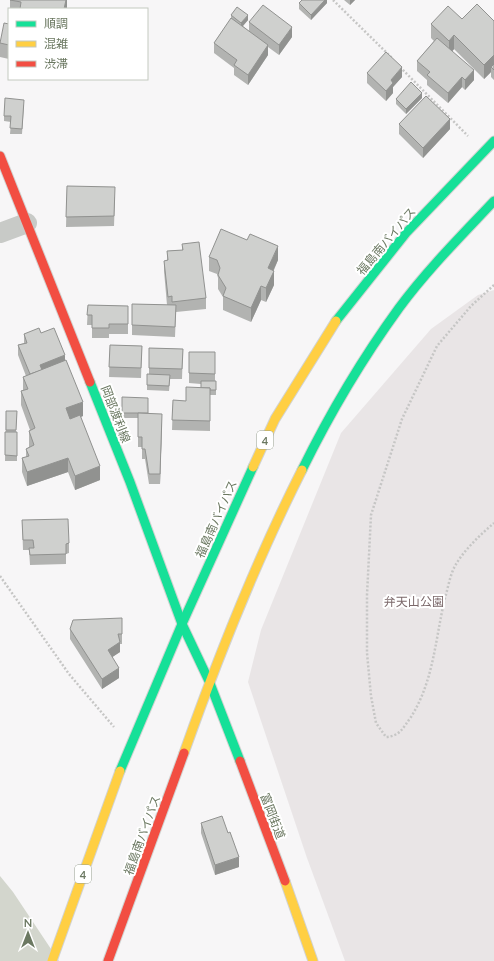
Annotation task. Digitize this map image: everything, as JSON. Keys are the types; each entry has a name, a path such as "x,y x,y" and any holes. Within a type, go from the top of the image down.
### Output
{"main road":[{"name":"福島南バイパス","path":"52,961 114,787 182,624 275,419 336,321 406,233 494,141"},
{"name":"岡部渡利線","path":"0,156 130,482 182,624 208,681"},
{"name":"福島南バイパス","path":"108,961 166,805 208,681 279,515 322,430 361,363 400,307 444,254 494,201"},
{"name":"富岡街道","path":"208,681 269,837 313,961"}],"street":[{"path":"0,232 27,222"}],"path":[{"path":"334,0 483,152"},
{"path":"494,285 471,306 437,346 402,419 371,515 367,594 367,652 371,696 376,723 386,737 395,736 404,727 421,701 433,667 438,626 455,566 469,547 494,523"},
{"path":"0,576 69,674 114,727 132,744"}],"green space":[{"name":"弁天山公園","path":"494,290 494,961 345,961 307,858 248,682 261,630 341,433 431,329 478,295"}],"shaded area":[{"path":"0,876 13,892 59,961 0,961"}],"building":[{"path":"10,0 66,0 64,8 20,8 21,2"},
{"path":"302,0 325,0 311,15 299,3"},
{"path":"477,4 494,21 494,55 484,65 454,35 449,41 431,24 448,6 462,19"},
{"path":"263,5 292,27 279,45 249,22"},
{"path":"237,7 248,15 241,23 231,15"},
{"path":"231,18 268,45 248,75 234,65 237,60 214,43"},
{"path":"4,23 8,24 8,45 0,43"},
{"path":"437,38 474,70 465,80 462,77 448,93 427,75 430,72 417,61"},
{"path":"386,52 402,67 391,80 393,83 386,91 367,73"},
{"path":"411,82 422,93 406,109 396,99"},
{"path":"426,96 450,119 423,148 399,124"},
{"path":"5,98 24,100 22,129 10,128 11,116 4,116"},
{"path":"67,186 115,187 114,216 66,217"},
{"path":"221,229 247,240 250,234 278,246 268,268 274,271 266,288 261,286 251,308 223,296 226,288 218,275 220,268 217,260 209,257"},
{"path":"199,242 206,298 172,302 172,296 168,297 164,261 168,260 167,251 183,250 182,244"},
{"path":"132,304 176,305 175,327 132,325"},
{"path":"88,305 128,306 128,324 109,324 109,328 92,328 92,315 87,315"},
{"path":"39,328 41,333 54,328 65,355 40,365 42,370 30,374 18,345 27,343 24,334"},
{"path":"110,345 142,346 141,368 109,367"},
{"path":"149,348 183,349 182,369 149,368"},
{"path":"189,352 215,352 215,374 189,373"},
{"path":"66,360 83,402 66,408 70,419 80,415 100,466 75,476 68,458 27,472 22,458 29,456 26,449 34,445 29,431 35,428 21,391 28,389 23,377"},
{"path":"147,374 170,375 169,386 147,385"},
{"path":"201,381 216,381 216,390 201,388"},
{"path":"186,387 210,388 210,421 172,420 173,400 186,401"},
{"path":"122,397 148,398 148,413 122,413"},
{"path":"6,411 17,411 16,430 6,430"},
{"path":"138,413 162,414 160,474 149,474 145,449 142,449 142,437 138,437"},
{"path":"5,432 17,432 17,456 5,455"},
{"path":"68,519 69,543 66,544 66,554 30,555 29,548 34,548 33,540 23,540 22,520"},
{"path":"122,618 122,634 118,634 120,642 108,650 119,668 102,679 70,629 73,620"},
{"path":"222,816 228,833 230,832 239,857 215,865 201,823"}],"traffic: fast":[{"path":"336,321 406,233 494,141"},
{"path":"302,470 347,387 399,308 433,267 494,201"},
{"path":"90,382 130,482 182,624 209,681 240,761"},
{"path":"120,771 182,624 253,467"}],"traffic: slow":[{"path":"253,467 275,419 336,321"},
{"path":"184,753 210,681 253,574 302,470"},
{"path":"52,961 120,771"},
{"path":"285,881 313,961"}],"traffic: jam":[{"path":"0,156 90,382"},
{"path":"108,961 184,753"},
{"path":"240,761 285,881"}]}
